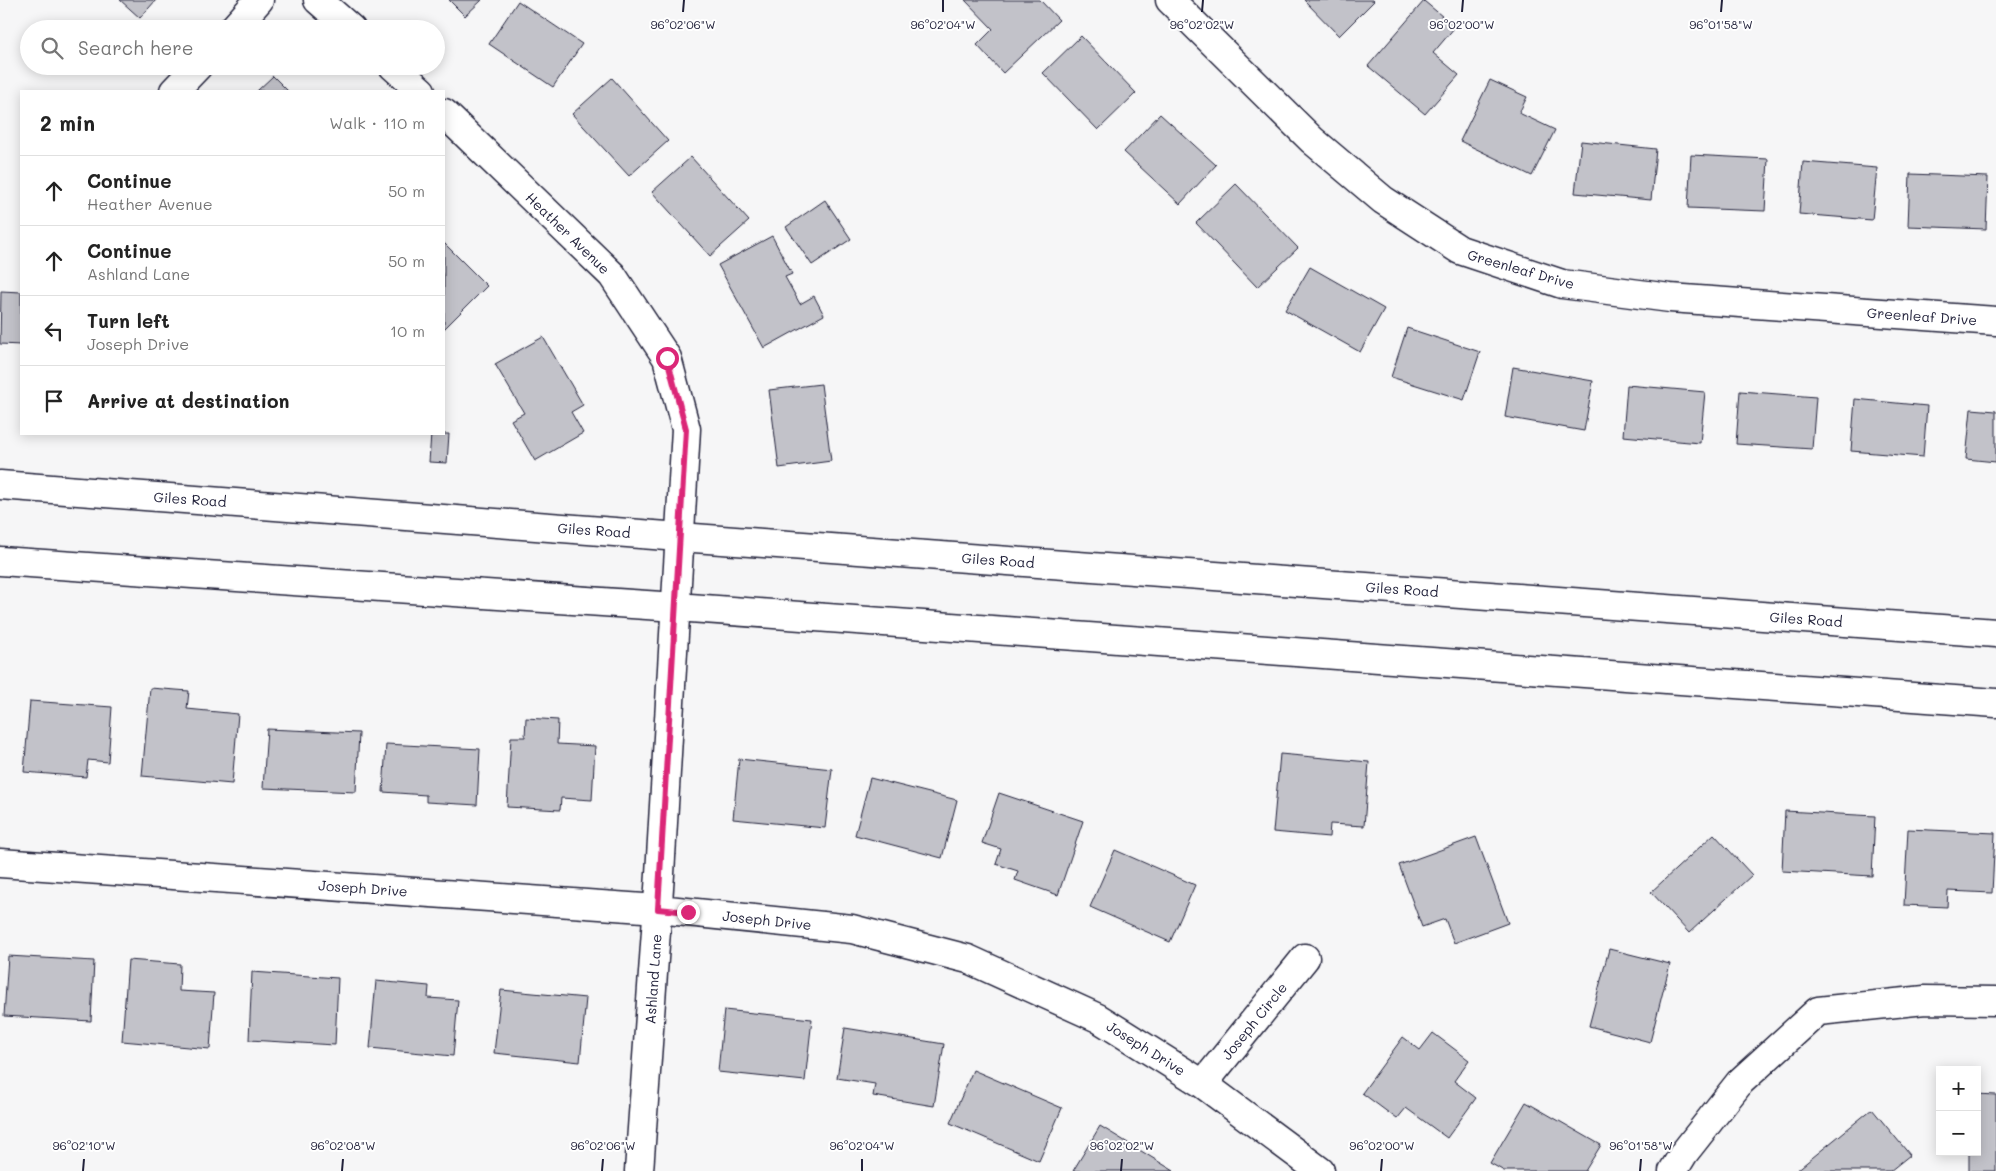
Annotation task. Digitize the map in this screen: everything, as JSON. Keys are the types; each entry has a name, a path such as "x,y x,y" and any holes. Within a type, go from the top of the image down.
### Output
{"street":[{"path":"240,20 259,0"},
{"path":"318,0 341,20"},
{"name":"Greenleaf Drive","path":"1170,0 1312,140 1383,200 1460,250 1562,284 1650,295 1996,321"},
{"path":"175,90 189,75"},
{"path":"403,75 420,90"},
{"name":"Heather Avenue","path":"445,114 612,275 667,358 686,429 676,608"},
{"name":"Giles Road","path":"0,485 680,537 1996,633"},
{"path":"0,562 676,608 1996,704"},
{"name":"Ashland Lane","path":"639,1171 658,909 676,608"},
{"name":"Joseph Drive","path":"0,863 658,909 852,929 968,960 1098,1018 1203,1084 1320,1171"},
{"name":"Joseph Circle","path":"1203,1084 1305,958"},
{"path":"1673,1171 1684,1153 1740,1082 1818,1012 1925,1000 1996,1001"}],"building":[{"path":"120,0 156,0 140,18"},
{"path":"449,0 482,0 465,16"},
{"path":"965,0 1040,0 1059,20 1003,73 977,45 993,29"},
{"path":"1304,0 1373,0 1374,1 1339,36"},
{"path":"518,1 582,44 553,87 489,44"},
{"path":"1424,1 1455,27 1433,53 1459,75 1425,114 1368,66"},
{"path":"1081,36 1136,93 1098,130 1043,73"},
{"path":"273,76 287,90 258,90"},
{"path":"612,78 668,141 629,176 572,114"},
{"path":"1490,80 1527,97 1519,113 1555,130 1532,176 1460,141"},
{"path":"1160,114 1216,165 1180,204 1124,152"},
{"path":"1581,141 1656,149 1651,200 1575,193"},
{"path":"1691,155 1768,159 1765,211 1688,208"},
{"path":"691,157 749,221 710,256 652,192"},
{"path":"1803,162 1877,168 1872,220 1799,214"},
{"path":"1910,174 1988,177 1986,229 1908,226"},
{"path":"1236,184 1298,248 1257,287 1196,223"},
{"path":"825,200 851,239 812,265 786,227"},
{"path":"772,236 792,274 785,277 800,304 814,296 824,315 764,348 718,265"},
{"path":"445,244 487,286 445,328"},
{"path":"1310,267 1384,309 1360,352 1285,310"},
{"path":"1,291 20,292 20,345 0,344"},
{"path":"1407,328 1480,352 1464,400 1391,377"},
{"path":"543,337 583,405 571,412 583,433 535,461 511,420 524,413 495,364"},
{"path":"1513,367 1593,381 1584,431 1505,417"},
{"path":"821,384 831,461 779,468 769,390"},
{"path":"1627,385 1705,392 1700,443 1623,436"},
{"path":"1740,391 1816,397 1812,449 1736,444"},
{"path":"1855,399 1927,406 1923,457 1851,451"},
{"path":"1971,409 1996,411 1996,462 1966,459"},
{"path":"449,434 447,463 429,462 431,435"},
{"path":"150,688 189,691 187,709 238,714 232,784 142,776"},
{"path":"30,701 112,707 108,762 88,760 86,777 24,772"},
{"path":"526,718 558,720 557,744 595,746 592,800 561,798 560,810 507,807 511,737 525,737"},
{"path":"267,729 359,733 356,792 263,788"},
{"path":"386,744 480,749 477,805 426,802 426,795 383,792"},
{"path":"1280,754 1369,762 1364,826 1330,824 1329,837 1273,832"},
{"path":"739,759 832,769 825,828 733,819"},
{"path":"870,778 957,800 942,858 855,835"},
{"path":"999,793 1083,821 1058,895 1015,880 1018,871 996,864 1001,849 982,843"},
{"path":"1785,811 1875,816 1872,876 1782,871"},
{"path":"1908,829 1995,833 1992,893 1948,891 1947,907 1904,905"},
{"path":"1714,834 1752,875 1689,933 1651,892"},
{"path":"1476,837 1508,923 1454,943 1445,919 1422,927 1399,865"},
{"path":"1115,850 1195,885 1170,942 1090,907"},
{"path":"1609,949 1670,964 1650,1042 1589,1026"},
{"path":"8,956 94,961 91,1021 4,1016"},
{"path":"128,960 180,964 179,991 214,993 210,1049 122,1041"},
{"path":"252,972 338,978 335,1045 249,1040"},
{"path":"376,981 429,986 428,998 458,1000 453,1056 370,1048"},
{"path":"501,990 586,998 580,1062 494,1053"},
{"path":"724,1010 812,1019 805,1081 718,1072"},
{"path":"845,1028 944,1044 934,1106 873,1096 875,1084 837,1078"},
{"path":"1433,1033 1469,1060 1454,1081 1476,1098 1447,1138 1406,1108 1397,1119 1362,1093 1403,1037 1420,1050"},
{"path":"973,1070 1062,1108 1039,1161 950,1123"},
{"path":"1981,1094 1996,1095 1996,1171 1969,1171 1969,1156 1981,1156"},
{"path":"1526,1102 1601,1145 1585,1171 1504,1171 1490,1163"},
{"path":"1872,1109 1910,1155 1890,1171 1796,1171"},
{"path":"1100,1126 1174,1171 1073,1171"}],"route":[{"path":"667,358 686,429 658,909 688,912"}]}
